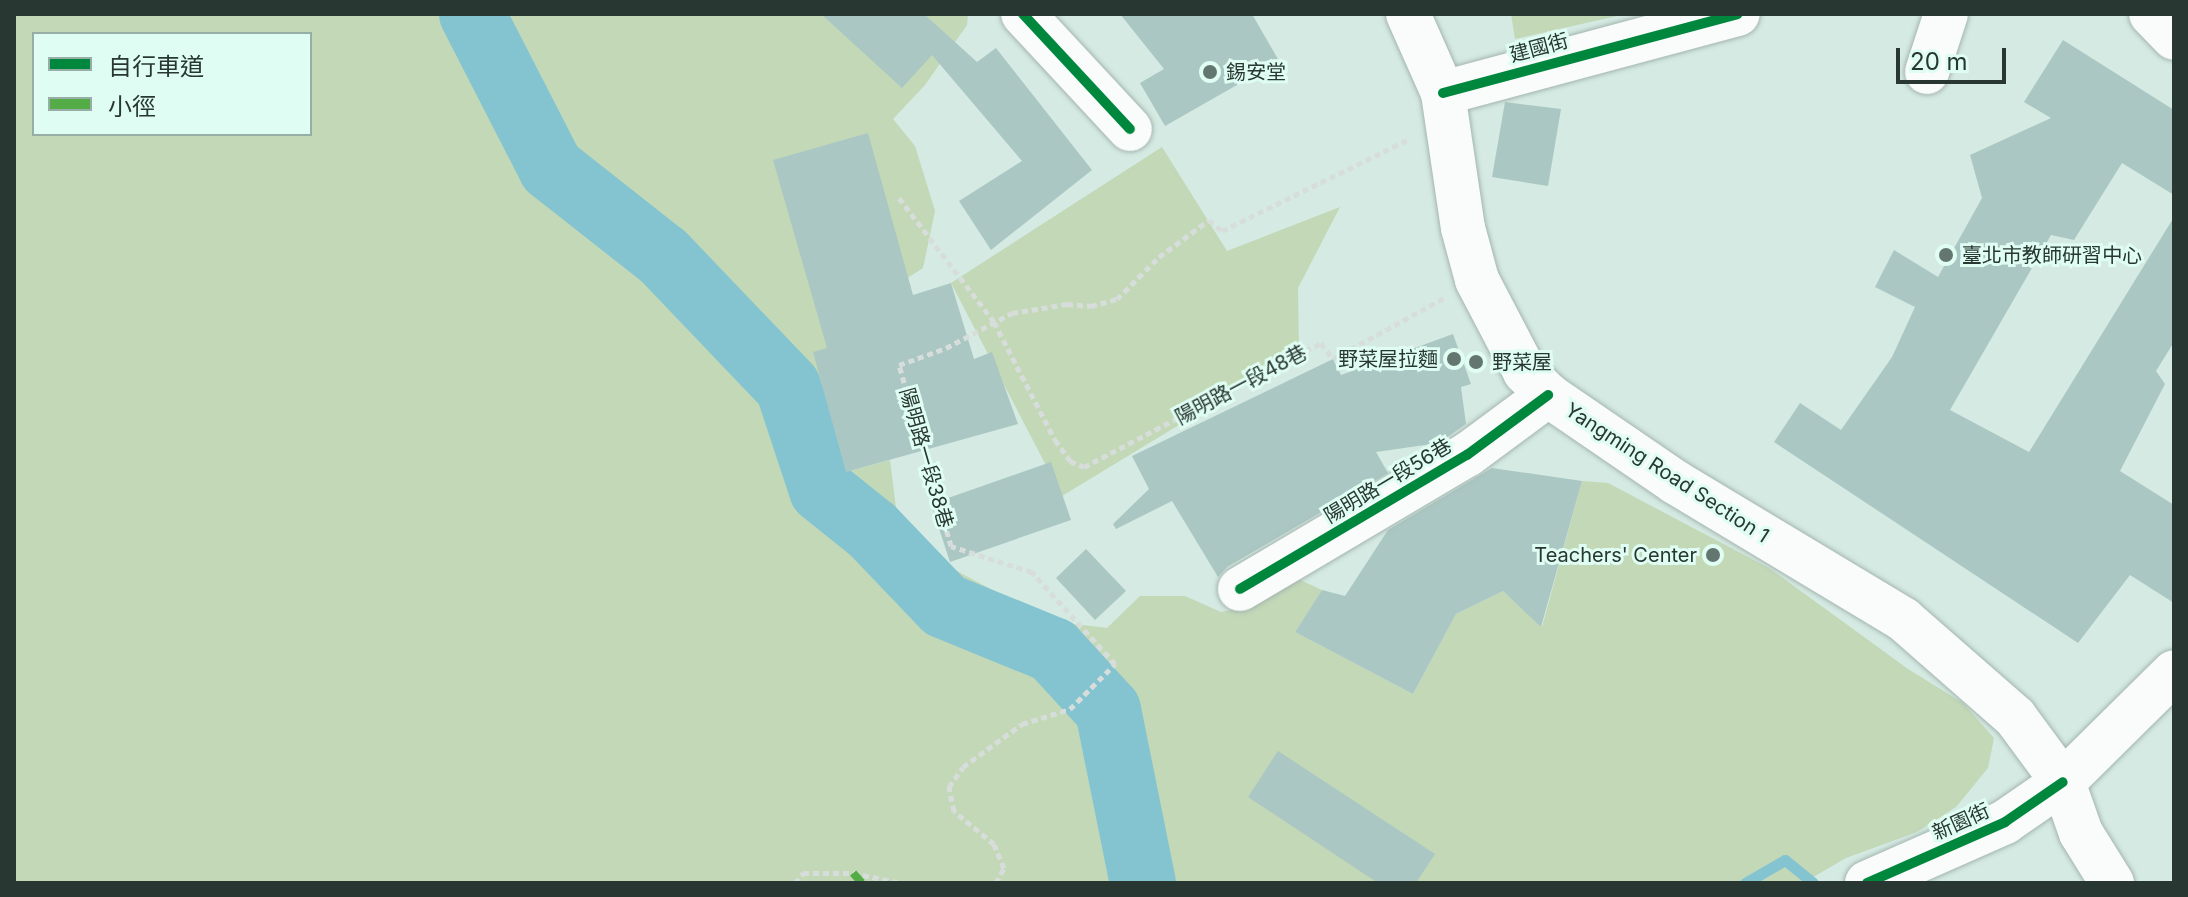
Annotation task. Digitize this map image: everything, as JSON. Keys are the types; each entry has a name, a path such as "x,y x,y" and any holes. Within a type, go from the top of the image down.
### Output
{"main road":[{"path":"1023,14 1130,129"},
{"name":"Yangming Road Section 1","path":"1408,14 1443,93 1463,228 1477,280 1525,372 1548,395 1675,482 1903,619 2015,717 2063,782 2081,833 2112,883"},
{"name":"建國街","path":"1443,93 1738,14"},
{"path":"1927,72 1946,14"},
{"path":"2151,14 2174,38"},
{"name":"陽明路一段56巷","path":"1240,589 1467,455 1548,395"},
{"name":"新園街","path":"1867,883 2005,822 2063,782 2174,672"}],"path":[{"path":"899,198 994,322"},
{"path":"795,883 803,873 853,873 901,883"}],"green space":[{"path":"14,14 968,14 967,25 925,85 893,119 915,146 935,211 923,268 867,304 857,340 814,352 846,472 890,460 897,516 929,556 1050,621 1107,628 1140,596 1185,596 1221,612 1261,603 1298,579 1322,590 1295,632 1413,694 1456,614 1503,591 1542,627 1582,481 1608,483 1769,568 1908,669 1963,703 1994,738 1988,768 1956,807 1917,832 1846,858 1803,883 14,883"},
{"path":"1511,14 1626,14 1515,39"},
{"path":"1162,147 1227,251 1340,207 1298,288 1299,352 1062,496 951,283"}],"building":[{"path":"821,14 924,14 977,62 996,48 1092,170 991,250 959,201 1022,161 932,55 902,88"},
{"name":"錫安堂","path":"1120,14 1252,14 1279,61 1165,126 1140,83 1164,69"},
{"path":"2063,40 2174,110 2174,195 2122,163 2074,240 2051,235 1950,410 2029,452 2174,217 2174,342 2156,371 2165,384 2120,471 2174,505 2174,603 2130,575 2078,643 1774,442 1800,403 1841,430 1892,357 1915,307 1875,287 1894,250 1938,277 1982,198 1970,155 2051,118 2024,102"},
{"path":"1505,102 1561,109 1548,186 1492,177"},
{"path":"868,133 913,295 951,283 974,359 992,352 1018,424 846,472 813,352 827,348 773,160"},
{"path":"1453,334 1471,384 1461,387 1466,424 1439,443 1376,452 1388,473 1227,567 1218,577 1172,501 1116,529 1113,524 1149,489 1132,456 1333,359 1341,375"},
{"path":"1051,462 1071,520 950,562 931,504"},
{"path":"1492,468 1582,481 1541,627 1503,591 1456,614 1413,694 1295,632 1322,590 1345,596 1388,530"},
{"path":"1086,549 1126,591 1095,620 1056,578"},
{"path":"1278,751 1435,854 1416,883 1378,883 1248,797"}],"waterway":[{"path":"472,14 551,168 663,256 788,387 822,490 872,530 945,606 1053,650 1108,710 1143,883"},
{"path":"1745,883 1785,860 1813,883"}],"marked path":[{"path":"853,873 862,883"}],"cycle path":[{"path":"1023,14 1130,129"},
{"path":"1443,93 1738,14"},
{"path":"1240,589 1467,455 1548,395"},
{"path":"1867,883 2005,822 2063,782"}],"place":[{"name":"錫安堂","path":"1210,72"},
{"name":"臺北市教師研習中心","path":"1946,255"},
{"name":"野菜屋拉麵","path":"1454,359"},
{"name":"野菜屋","path":"1476,362"},
{"name":"Teachers' Center","path":"1713,555"}]}
